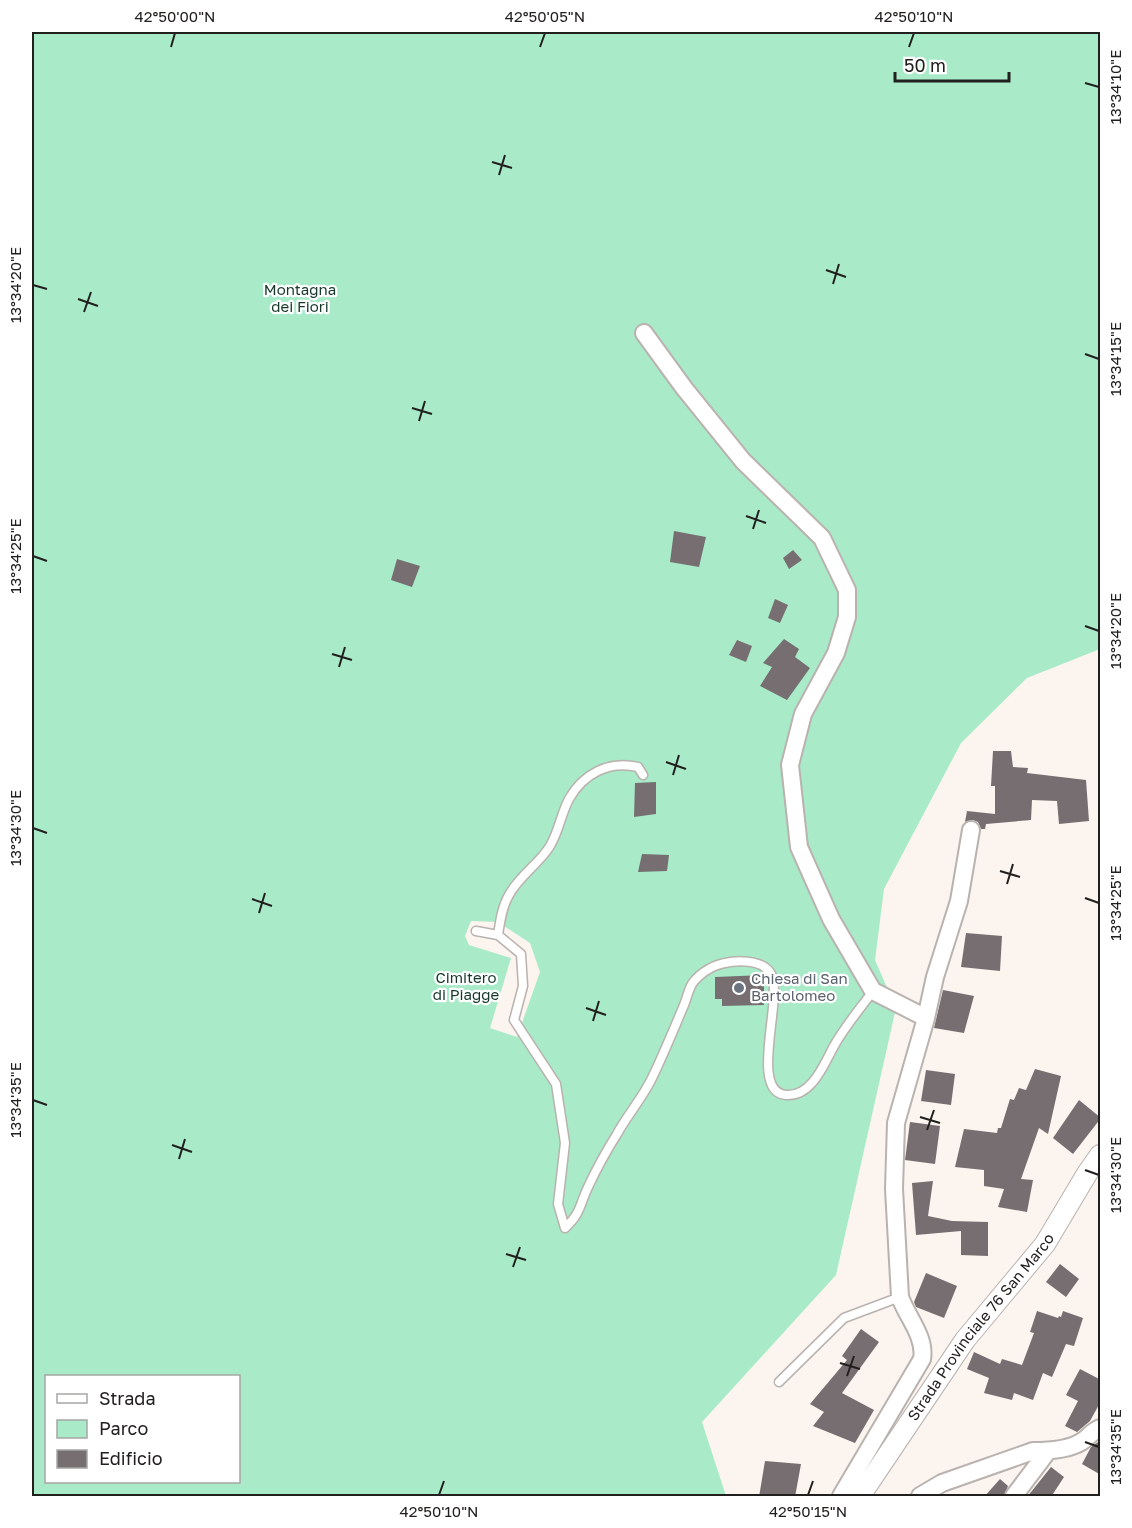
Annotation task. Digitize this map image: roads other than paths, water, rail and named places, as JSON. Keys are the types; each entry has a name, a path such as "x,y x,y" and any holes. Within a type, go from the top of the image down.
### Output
{"street":[{"path":"644,333 684,388 743,461 822,538 846,590 847,617 836,653 803,714 790,765 799,847 831,919 873,991 926,1017"},
{"path":"841,1497 922,1359 922,1342 900,1298 894,1189 896,1123 935,977 959,901 971,830"},
{"name":"Strada Provinciale 76 San Marco","path":"860,1497 965,1340 1045,1244 1088,1172 1101,1155"},
{"path":"920,1497 942,1483 1033,1451 1048,1451 1080,1442 1094,1430 1101,1428"},
{"path":"1014,1497 1048,1451"}],"lane":[{"path":"498,935 508,896 550,846 559,828 568,800 583,780 603,767 625,764 638,767 643,775"},
{"path":"476,931 498,935 521,954 523,986 514,1020 556,1084 565,1143 558,1204 565,1228 577,1217 588,1186 616,1135 652,1079 693,982 710,968 743,960 764,966 771,974 775,986 774,1009 768,1039 770,1081 773,1088 780,1094 787,1095 804,1090 814,1081 839,1037 873,991"},
{"path":"778,1382 844,1318 900,1298"}],"place":[{"name":"Chiesa di San Bartolomeo","path":"739,988"}],"park label":[{"name":"Montagna dei Fiori","path":"300,298"},
{"name":"Cimitero di Piagge","path":"466,986"}]}
